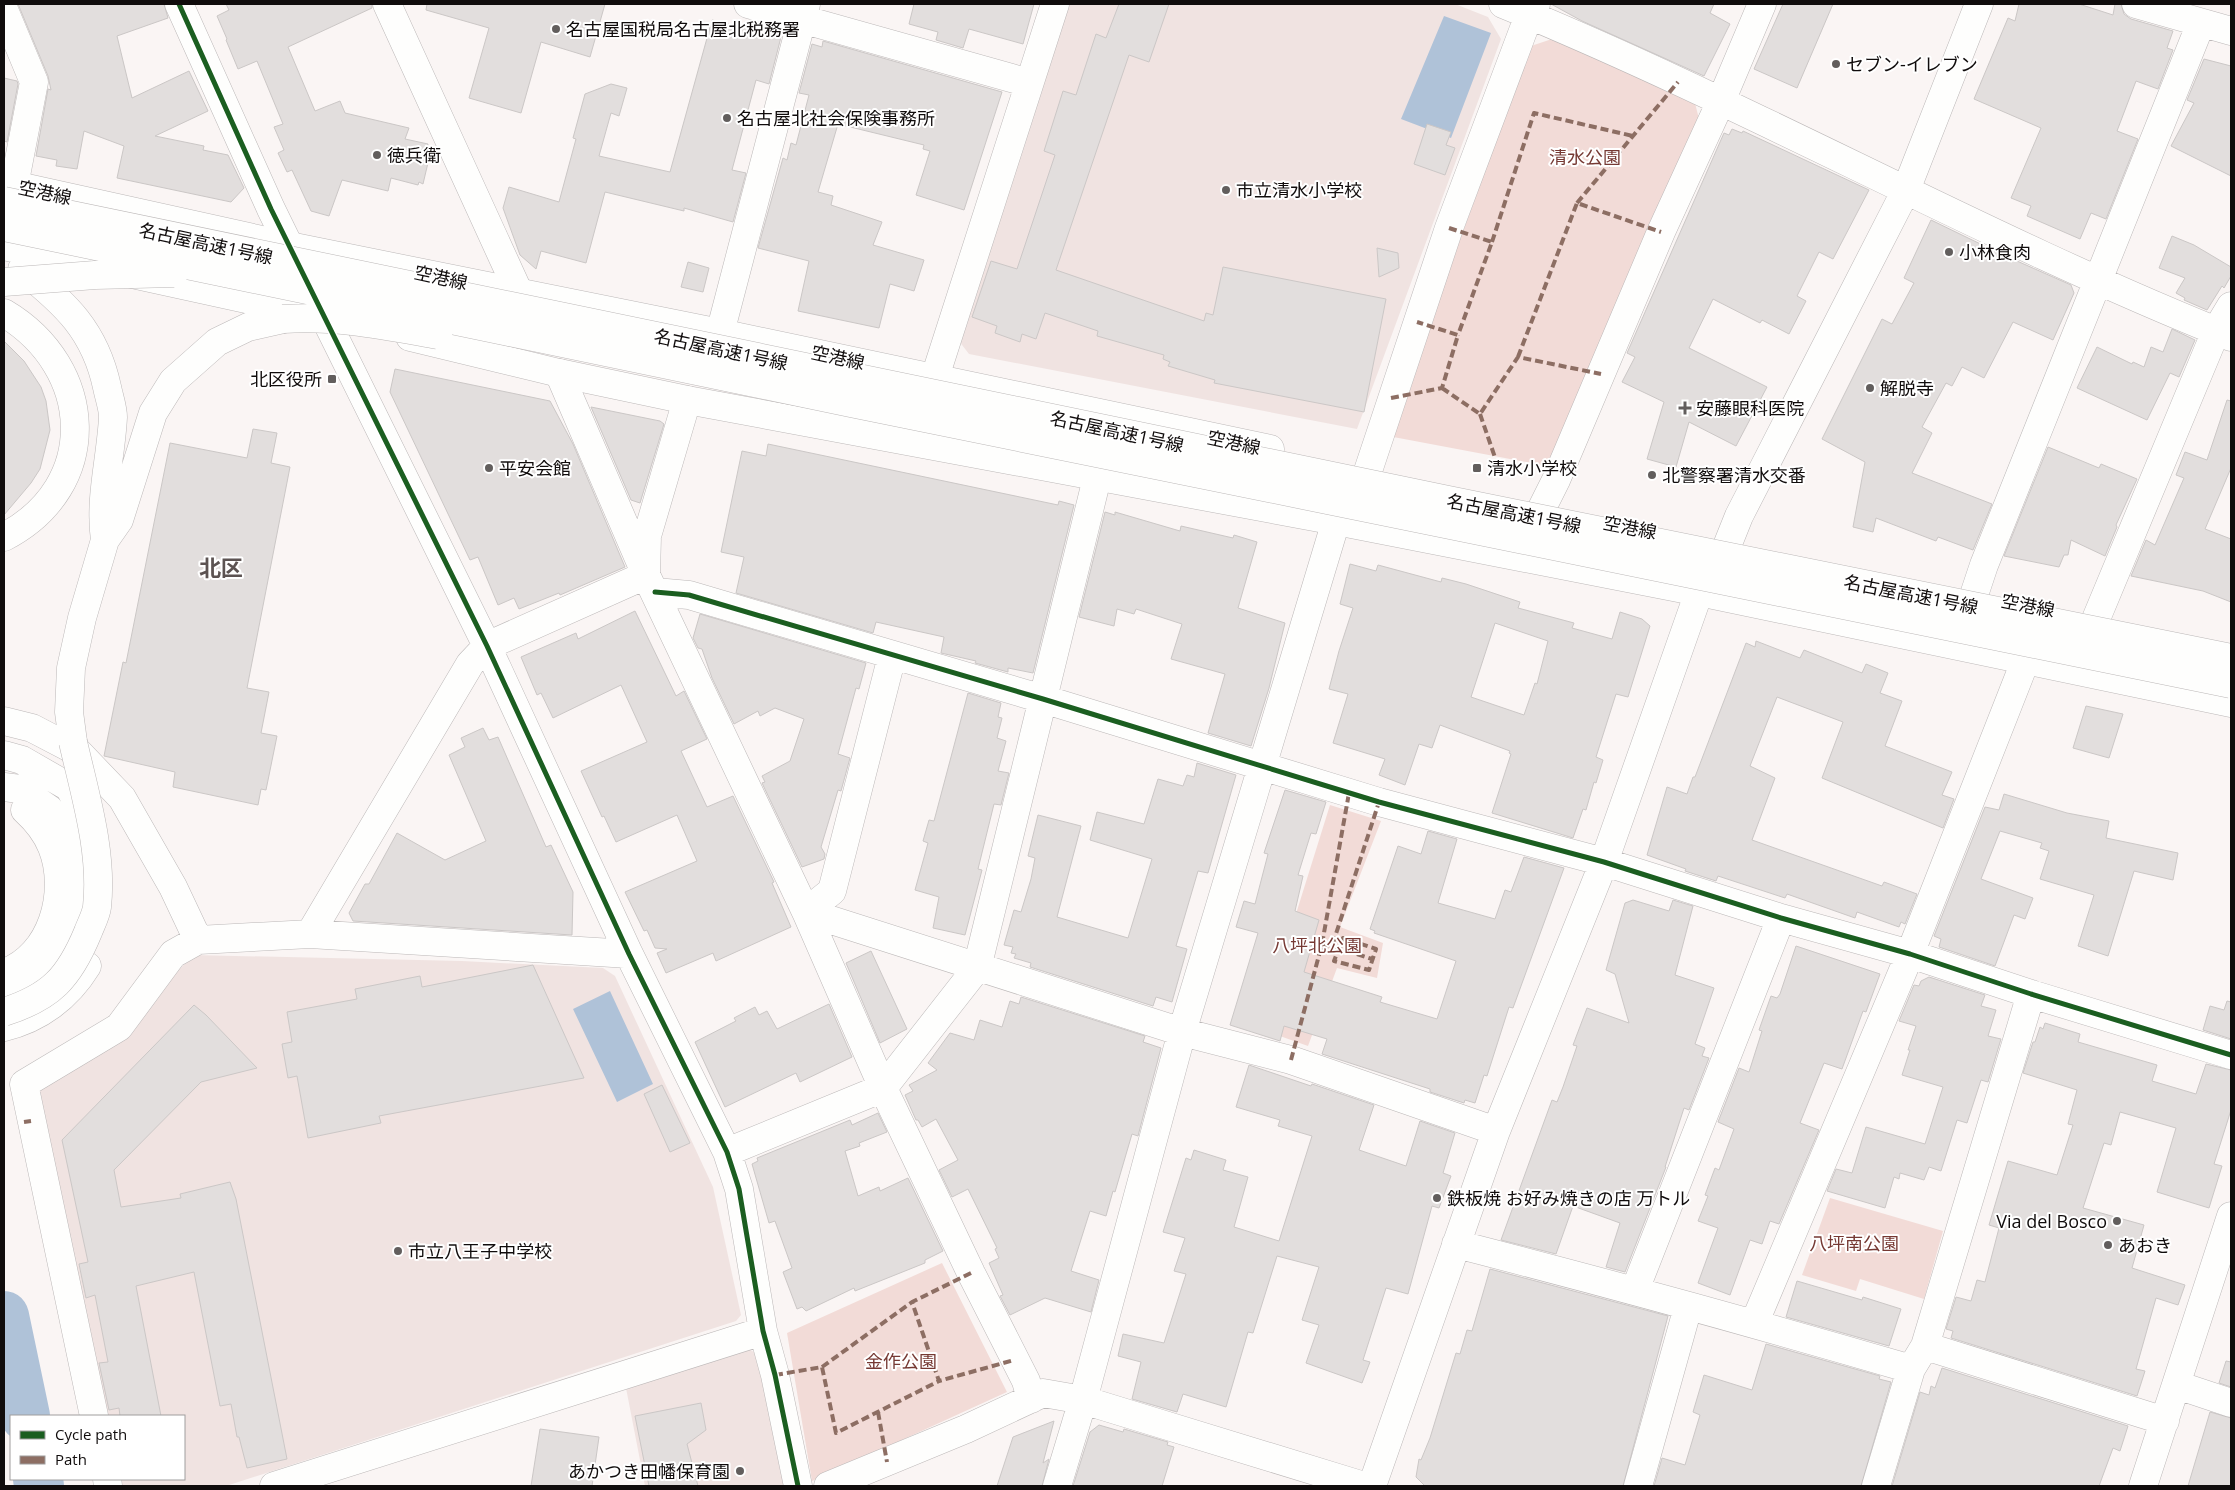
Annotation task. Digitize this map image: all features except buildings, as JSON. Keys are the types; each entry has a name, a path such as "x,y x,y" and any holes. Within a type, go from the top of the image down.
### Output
{"main road":[{"path":"180,4 289,246 487,646 629,954 727,1152 739,1189 762,1331 775,1376 798,1486"},
{"path":"387,4 519,292"},
{"path":"748,4 804,11 1029,83"},
{"path":"4,282 105,274 181,273 267,276 856,388 931,384 1055,4"},
{"path":"1503,4 1533,9 1906,190 2098,279 2224,334"},
{"path":"1540,510 1556,480 1661,232 1721,101 1762,4"},
{"path":"1372,1486 1496,1131 1604,862 1699,592 1727,546 1739,516 1906,190 1979,4"},
{"path":"2136,4 2231,31"},
{"path":"1368,470 1449,228 1533,9"},
{"path":"4,10 34,82 7,190"},
{"path":"720,332 804,11"},
{"path":"1974,595 1984,564 2201,23"},
{"name":"空港線","path":"7,190 720,332 931,384 1368,470 1540,510 2231,645"},
{"name":"名古屋高速1号線","path":"7,190 2231,658"},
{"name":"名古屋高速1号線","path":"4,227 851,403 2231,684"},
{"path":"4,246 324,316 559,373 686,400 1699,592 2231,703"},
{"path":"4,260 13,262 56,296 77,319 94,347 104,374 113,415 102,519 105,540"},
{"path":"2096,619 2224,334 2231,306"},
{"path":"4,314 23,325 38,339 59,367 66,381 70,397 74,431 70,462 63,480 52,497 41,511 4,537"},
{"path":"4,1012 28,1004 54,988 80,952 97,909 97,869 93,828 73,742 69,712 71,668 82,618 105,540 120,520 154,413 173,381 217,342 248,327 268,321 310,317 353,321 815,404 851,403"},
{"path":"559,373 651,584 806,912 883,1088 971,1273 1026,1381 1031,1399"},
{"path":"651,584 647,536 686,400"},
{"path":"727,1152 883,1088 976,968 1097,478"},
{"path":"1057,1486 1182,1032 1336,522"},
{"path":"310,934 470,664 487,646 651,584 1043,699 1379,802 1604,862 1781,918 1910,954 2231,1056"},
{"path":"806,912 832,891 892,656"},
{"path":"1754,1324 1910,954 2026,659"},
{"path":"4,721 32,728 78,752 122,798 173,887 198,940"},
{"path":"4,755 22,760 69,787 102,853 108,912 86,968 60,1001 22,1023 4,1027"},
{"path":"4,787 20,789 49,810 69,835 79,863 74,913 63,947 43,972 4,996"},
{"path":"4,794 22,807 41,825 53,848 59,883 55,917 42,944 14,970 4,974"},
{"path":"806,912 976,968 1182,1032 1291,1060 1496,1131"},
{"path":"1635,1290 1781,918"},
{"path":"94,1415 24,1084 119,1027 173,954 198,940 310,934 629,954"},
{"path":"1876,1486 1911,1369 1925,1346 2031,994"},
{"path":"2143,1486 2231,1216"},
{"path":"1456,1244 1635,1290 1688,1307 1911,1369"},
{"path":"1638,1486 1688,1307"},
{"path":"274,1486 762,1331"},
{"path":"1925,1346 2165,1421"},
{"path":"2177,1385 2231,1403"},
{"path":"828,1486 966,1429 1043,1393 1082,1400 1364,1486"}],"shaded area":[{"name":"市立清水小学校","path":"1065,4 1455,4 1488,17 1501,39 1357,429 969,354 959,341"},
{"name":"市立八王子中学校","path":"193,955 462,961 603,968 615,976 713,1187 741,1315 736,1321 226,1486 119,1486 117,1480 185,1480 185,1415 104,1415 34,1086 121,1031"},
{"path":"748,1348 759,1356 785,1486 645,1486 626,1388"}],"green space":[{"name":"清水公園","path":"1552,39 1695,103 1699,119 1548,466 1388,436 1531,46"},
{"name":"八坪北公園","path":"1330,805 1381,821 1340,927 1383,943 1377,978 1337,968 1308,1046 1260,1029"},
{"name":"八坪南公園","path":"1830,1198 1943,1231 1924,1299 1860,1279 1856,1291 1802,1275"},
{"name":"金作公園","path":"942,1263 1007,1392 812,1481 787,1333"}],"water":[{"path":"1444,16 1491,33 1451,138 1401,119"},
{"path":"610,991 653,1084 617,1102 573,1009"}],"waterway":[{"path":"4,1316 25,1415"},
{"path":"38,1480 39,1486"}],"marked path":[{"path":"1577,203 1678,82"},
{"path":"1492,242 1534,113 1633,136"},
{"path":"1518,357 1577,203 1661,232"},
{"path":"1449,228 1492,242 1458,335"},
{"path":"1391,398 1442,388 1458,335 1417,322"},
{"path":"1442,388 1480,414 1518,357 1601,374"},
{"path":"1480,414 1499,469"},
{"path":"1291,1060 1322,944 1349,793"},
{"path":"1322,944 1332,946 1379,802"},
{"path":"1332,946 1339,948 1343,938 1376,949 1369,970 1334,961 1339,948 1372,959"},
{"path":"24,1122 31,1121"},
{"path":"971,1273 912,1302 939,1381 1014,1360"},
{"path":"822,1367 912,1302"},
{"path":"775,1375 822,1367 836,1433 939,1381"},
{"path":"878,1412 887,1462"}],"cycle path":[{"path":"179,4 271,209 487,646 629,954 727,1152 739,1189 763,1331 775,1375 798,1486"},
{"path":"655,592 689,595 1043,699 1379,802 1604,862 1781,918 1910,954 2031,994 2231,1055"}],"place":[{"name":"名古屋国税局名古屋北税務署","path":"556,29"},
{"name":"セブン-イレブン","path":"1836,64"},
{"name":"名古屋北社会保険事務所","path":"727,118"},
{"name":"徳兵衛","path":"377,155"},
{"name":"市立清水小学校","path":"1226,190"},
{"name":"小林食肉","path":"1949,252"},
{"name":"北区役所","path":"332,379"},
{"name":"解脱寺","path":"1870,388"},
{"name":"安藤眼科医院","path":"1685,408"},
{"name":"平安会館","path":"489,468"},
{"name":"清水小学校","path":"1477,468"},
{"name":"北警察署清水交番","path":"1652,475"},
{"name":"鉄板焼 お好み焼きの店 万トル","path":"1437,1198"},
{"name":"Via del Bosco","path":"2117,1221"},
{"name":"あおき","path":"2108,1245"},
{"name":"市立八王子中学校","path":"398,1251"},
{"name":"あかつき田幡保育園","path":"740,1471"}],"district":[{"name":"北区","path":"221,567"}]}
